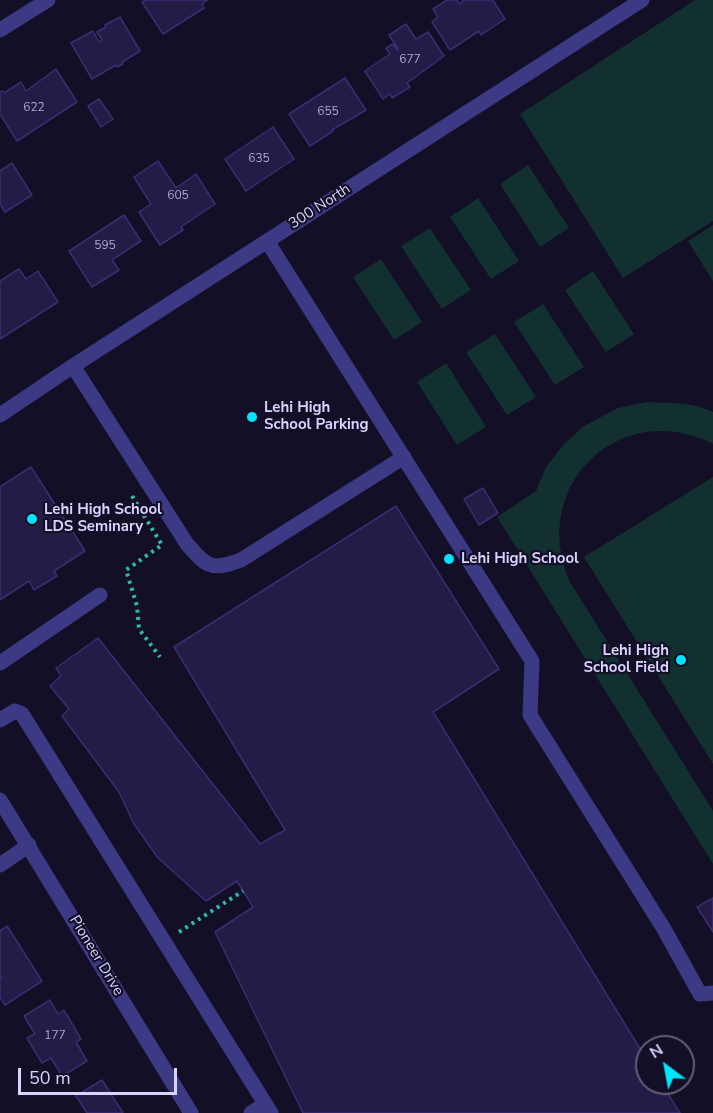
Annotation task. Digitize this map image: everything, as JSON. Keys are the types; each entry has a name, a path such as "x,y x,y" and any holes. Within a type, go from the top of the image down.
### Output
{"street":[{"path":"0,30 48,0"},
{"name":"300 North","path":"0,415 642,0"},
{"path":"267,241 531,661 530,715 664,929 700,994 713,993"},
{"path":"73,366 187,544 203,562 222,567 240,560 404,457"},
{"path":"0,663 100,595"},
{"path":"0,720 15,711 22,714 268,1108 251,1113"},
{"name":"Pioneer Drive","path":"0,800 191,1113"},
{"path":"0,865 29,845"}],"path":[{"path":"129,490 162,545 126,570 137,606 139,628 159,657"},
{"path":"178,932 243,891"}],"green space":[{"path":"695,0 713,0 713,221 623,278 520,114"},
{"path":"528,165 569,228 540,247 500,184"},
{"path":"478,198 519,261 491,279 450,217"},
{"path":"713,225 713,281 688,241"},
{"path":"430,228 471,290 442,309 401,246"},
{"path":"381,259 422,322 394,340 353,277"},
{"path":"593,271 634,334 606,352 565,290"},
{"path":"543,304 584,367 555,385 514,322"},
{"path":"495,334 536,397 507,415 466,352"},
{"path":"446,363 486,427 457,445 417,382"},
{"path":"646,402 689,405 713,412 713,444 678,432 646,432 616,442 591,459 572,484 562,513 560,547 570,582 713,811 713,864 497,517 536,491 546,467 564,444 584,426 618,408"},
{"name":"Lehi High School Field","path":"713,477 713,764 584,557"}],"building":[{"path":"146,0 208,0 202,4 204,8 163,34 142,2"},
{"path":"447,0 457,0 459,4 464,0 493,0 505,19 481,35 479,31 450,50 432,22 438,17 433,9"},
{"path":"120,17 140,51 122,62 123,64 117,67 116,65 92,79 71,43 93,31 99,42 102,40 97,32"},
{"path":"406,24 416,39 428,32 444,56 407,83 410,87 392,98 390,94 383,99 365,71 390,54 386,48 393,44 398,49 389,35"},
{"path":"56,69 77,102 17,141 0,114 0,92 4,93 21,82 26,91"},
{"path":"345,78 366,110 310,146 289,114"},
{"path":"99,99 113,119 101,127 88,106"},
{"path":"273,127 294,159 246,191 225,159"},
{"path":"158,161 176,188 196,174 215,204 181,227 183,230 160,245 139,212 151,204 134,177"},
{"path":"12,163 32,195 5,212 0,204 0,171"},
{"path":"124,215 141,241 112,260 119,270 92,287 69,251"},
{"path":"19,269 26,279 38,271 58,302 0,339 0,281"},
{"name":"Lehi High School LDS Seminary","path":"31,467 85,551 54,571 57,576 34,590 29,581 0,600 0,487"},
{"path":"483,488 498,513 479,525 464,499"},
{"path":"396,506 499,669 433,712 635,1040 635,1095 669,1095 680,1113 303,1113 215,932 253,907 237,881 206,901 158,858 134,824 119,792 62,716 69,709 50,686 61,676 56,668 98,638 260,844 285,830 174,647"},
{"path":"713,898 713,932 697,907"},
{"path":"7,926 42,981 5,1005 0,998 0,978 2,977 0,974 0,931"},
{"path":"50,1000 58,1014 64,1010 81,1039 76,1042 87,1061 62,1076 51,1058 42,1063 27,1038 35,1034 24,1016"},
{"path":"102,1080 123,1113 87,1113 76,1096"}],"place":[{"name":"Lehi High School Parking","path":"252,417"},
{"name":"Lehi High School LDS Seminary","path":"32,519"},
{"name":"Lehi High School","path":"449,559"},
{"name":"Lehi High School Field","path":"681,660"}]}
